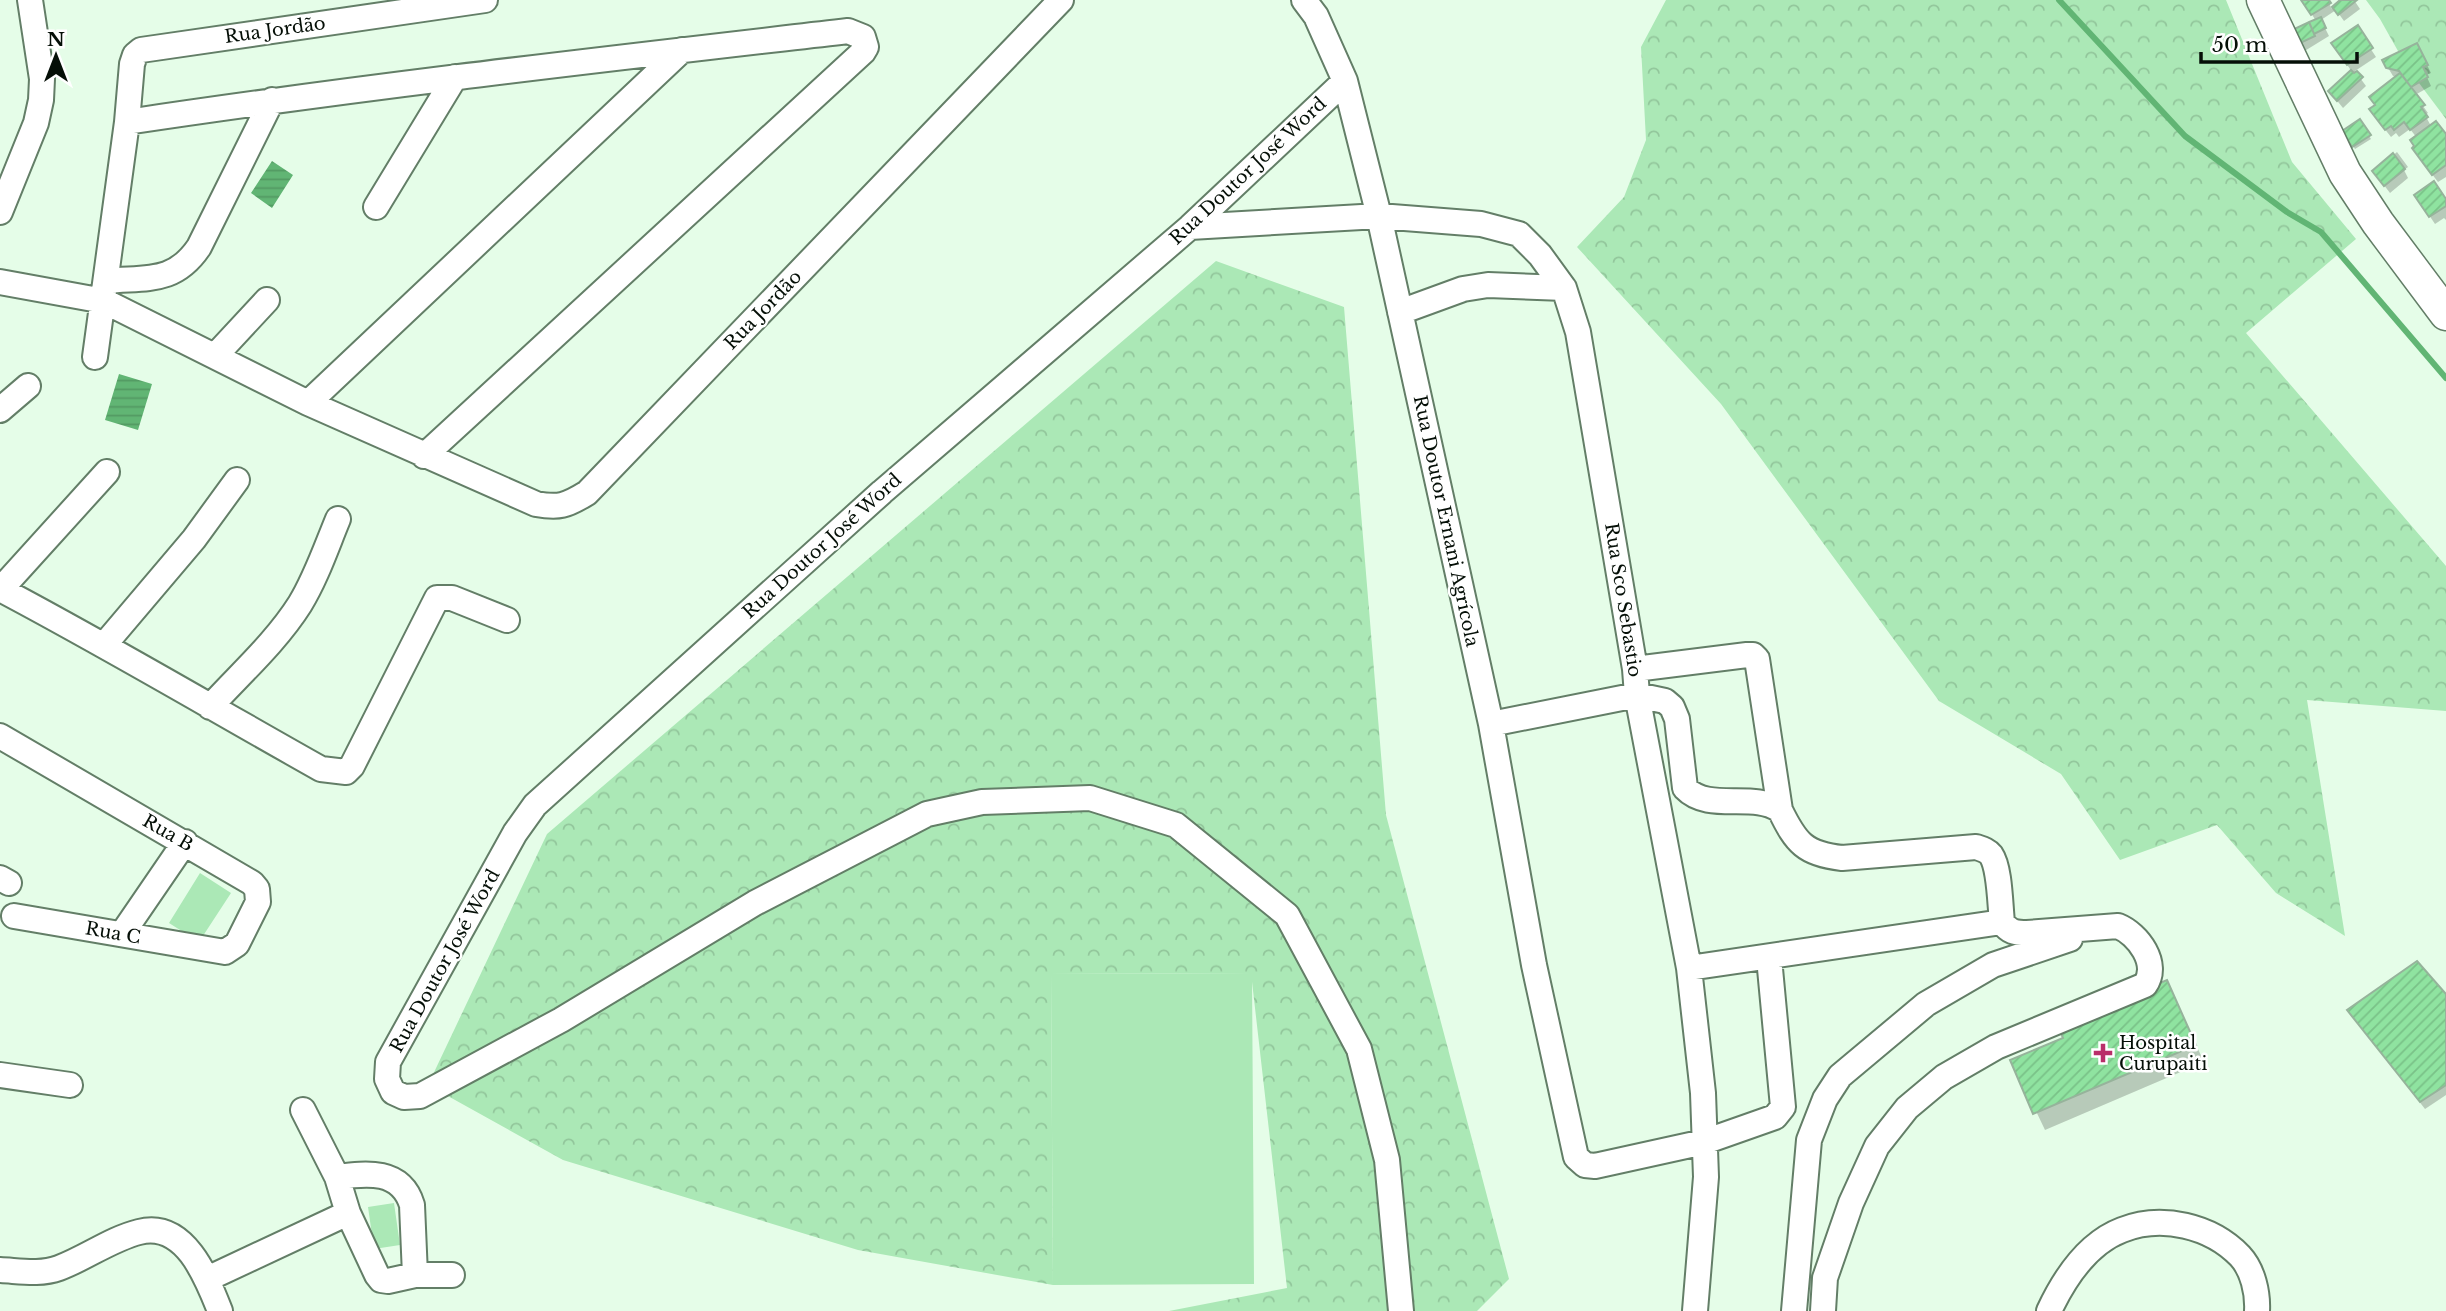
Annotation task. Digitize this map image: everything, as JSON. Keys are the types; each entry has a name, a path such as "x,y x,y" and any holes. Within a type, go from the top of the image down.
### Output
{"street":[{"path":"0,212 7,171 36,123 41,100 42,79 30,0"},
{"name":"Rua Jordão","path":"95,357 135,55 141,50 485,0"},
{"name":"Rua Jordão","path":"105,291 215,356 308,403 536,504 554,507 569,504 587,493 1061,0"},
{"name":"Rua Doutor Ernani Agrícola","path":"1304,0 1316,16 1345,80 1379,216 1491,724 1534,965 1576,1157 1585,1165 1595,1166 1704,1142"},
{"path":"2263,0 2344,173 2446,314"},
{"path":"127,122 272,100 682,50 848,31 863,37 866,47 863,52 424,456"},
{"path":"308,403 682,50"},
{"path":"376,206 455,77"},
{"name":"Rua Doutor José Word","path":"1345,80 1190,227 882,492 535,805 515,833 388,1062 387,1079 393,1093 404,1097 420,1096 561,1020 755,903 927,814 982,802 1090,798 1176,825 1287,915 1359,1049 1387,1160 1401,1311"},
{"name":"Rua Jordão","path":"0,282 105,291 178,271 200,247 272,100"},
{"name":"Rua Sco Sebastio","path":"1190,227 1379,216 1481,224 1519,234 1540,255 1563,288 1578,332 1635,669 1637,695 1689,968 1703,1093 1706,1177 1695,1311"},
{"path":"1400,312 1463,289 1488,285 1563,288"},
{"path":"215,356 267,300"},
{"path":"0,410 28,386"},
{"path":"107,472 0,589 105,644 321,769 346,772 352,766 437,598 452,598 507,620"},
{"path":"105,644 194,539 237,480"},
{"path":"210,706 276,635 300,604 338,519"},
{"path":"1635,669 1747,655 1753,655 1757,659 1780,810 1789,829 1803,846 1820,856 1842,858 1976,847 1986,850 1992,856 1995,867 2002,922 2006,929 2027,933 2118,926 2137,938 2148,960 2150,979 2145,985 1996,1047 1944,1077 1908,1108 1877,1146 1851,1203 1825,1278 1823,1311"},
{"path":"1491,724 1637,695 1665,701 1672,707 1677,719 1685,788 1692,795 1705,799 1768,802 1780,810"},
{"name":"Rua B","path":"0,736 186,842 257,888 258,902 237,944 225,952 212,950"},
{"path":"122,934 186,842"},
{"name":"Rua C","path":"14,916 212,950"},
{"path":"1689,968 2002,922"},
{"path":"1794,1311 1809,1140 1825,1099 1840,1076 1926,1004 1993,965 2107,926"},
{"path":"1704,1142 1775,1116 1783,1107 1769,958"},
{"path":"0,1075 70,1085"},
{"path":"303,1110 337,1177 348,1213 381,1280 415,1275 452,1275"},
{"path":"337,1177 370,1173 389,1178 409,1194 412,1205 415,1275"},
{"path":"207,1279 348,1213"},
{"path":"2049,1311 2054,1299 2087,1252 2122,1230 2166,1221 2211,1234 2242,1258 2258,1292 2257,1311"},
{"path":"0,1269 42,1272 58,1268 136,1233 151,1230 181,1242 194,1257 207,1279 220,1311"}],"green space":[{"path":"1666,0 2226,0 2292,162 2356,239 2246,333 2446,566 2446,711 2307,700 2345,936 2276,893 2217,825 2120,860 2061,774 1939,701 1721,404 1577,247 1624,197 1646,140 1641,47"},
{"path":"2366,0 2446,0 2446,119 2407,67"},
{"path":"1216,261 1344,307 1386,815 1509,1279 1477,1311 1169,1311 1287,1288 1251,973 1051,974 1053,1285 858,1250 563,1160 428,1085 547,834"},
{"path":"200,873 231,893 199,942 169,923"},
{"path":"1252,973 1254,1284 1053,1285 1051,974"},
{"path":"394,1203 400,1245 374,1249 368,1207"}],"shaded area":[{"path":"272,161 293,175 272,208 251,193"},
{"path":"119,374 152,384 138,430 105,420"}],"building":[{"path":"2301,0 2329,0 2331,3 2311,15"},
{"path":"2340,0 2357,0 2338,15 2332,7"},
{"path":"2321,17 2326,28 2314,34 2309,22"},
{"path":"2309,22 2315,36 2296,45 2290,31"},
{"path":"2358,25 2373,48 2347,65 2331,43"},
{"path":"2417,43 2428,65 2423,67 2428,77 2411,87 2399,71 2386,68 2382,60"},
{"path":"2351,70 2354,73 2357,71 2363,77 2337,101 2328,91"},
{"path":"2400,73 2425,105 2421,107 2428,117 2410,130 2404,122 2394,130 2391,126 2385,130 2369,109 2375,105 2369,97"},
{"path":"2360,119 2371,135 2352,147 2342,131"},
{"path":"2436,121 2446,134 2446,165 2432,175 2412,148 2414,146 2410,140"},
{"path":"2393,153 2405,169 2384,186 2372,171"},
{"path":"2434,181 2446,199 2446,206 2429,217 2414,195"},
{"path":"2417,961 2446,994 2446,1085 2420,1102 2347,1010"},
{"name":"Hospital Curupaiti","path":"2167,980 2196,1045 2033,1114 2010,1060 2063,1038 2058,1026"}],"waterway":[{"path":"2059,0 2185,136 2287,212 2321,232 2446,378"}],"place":[{"name":"Hospital Curupaiti","path":"2103,1053"}]}
